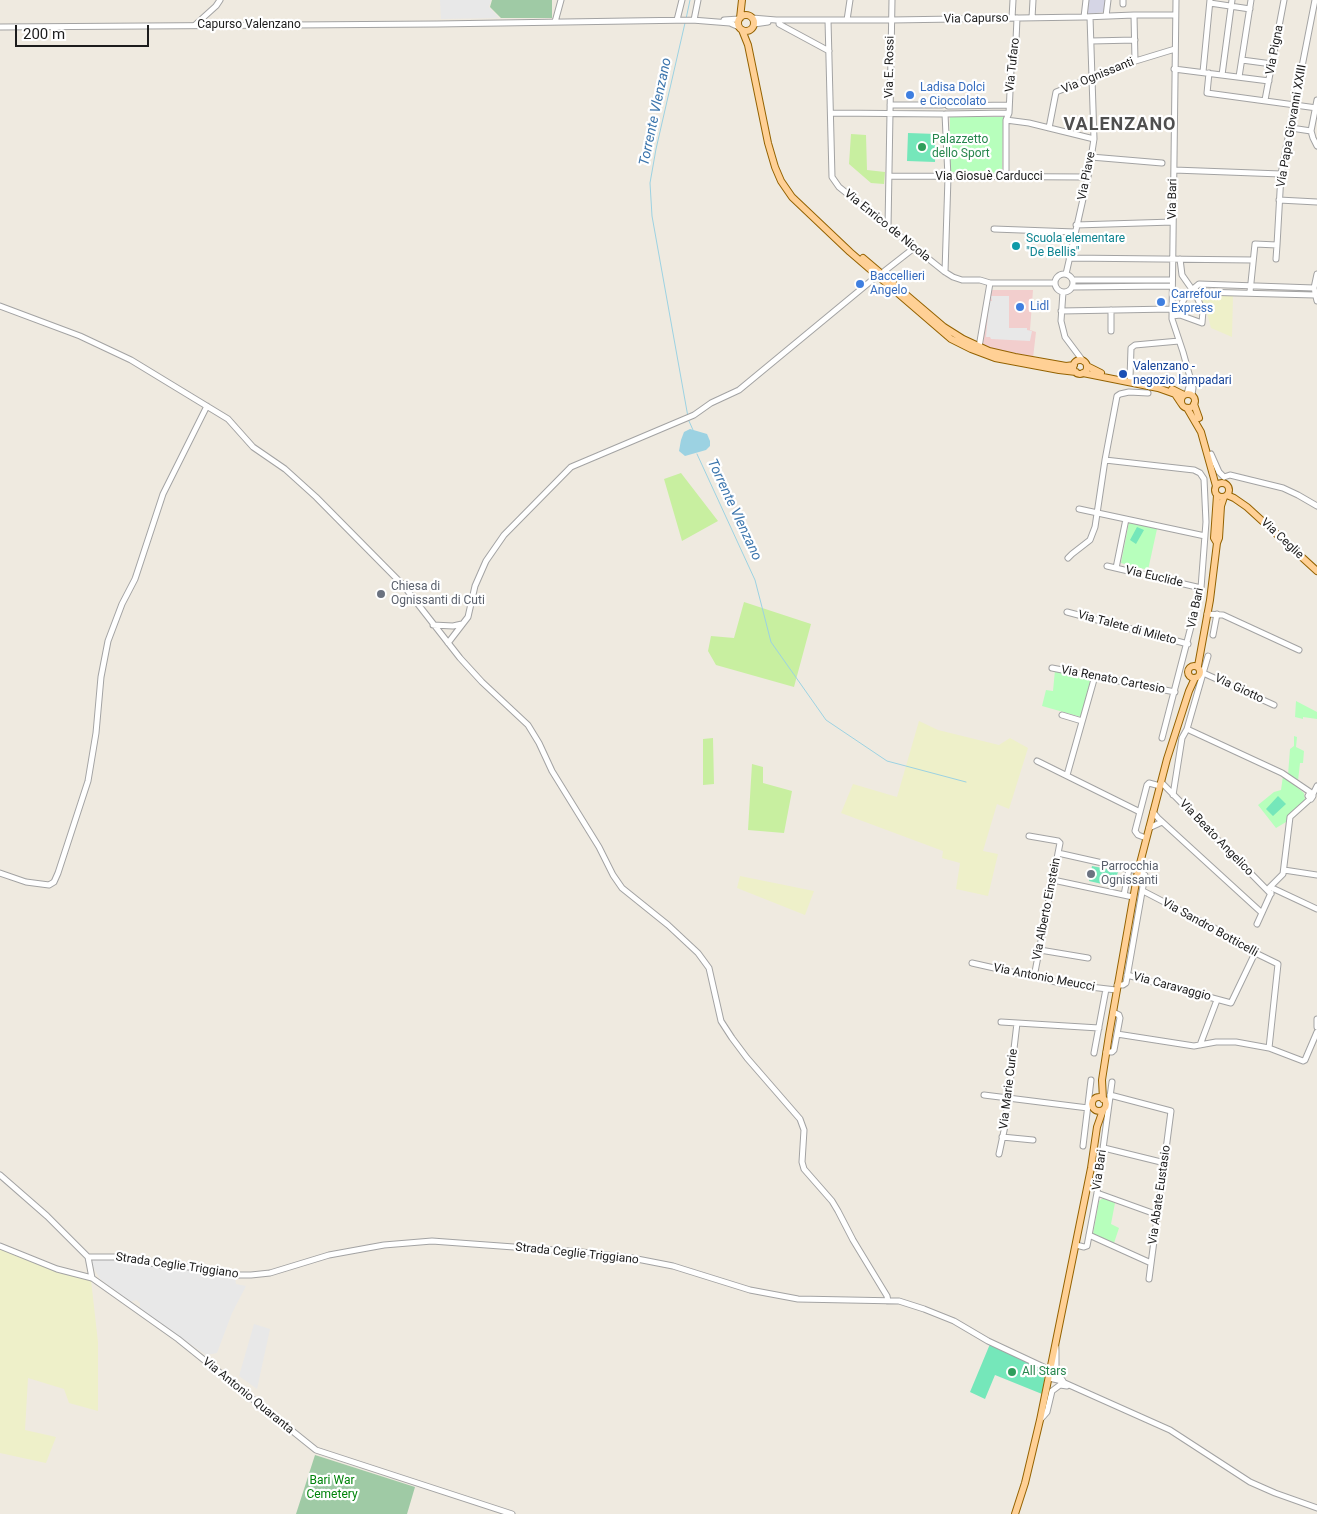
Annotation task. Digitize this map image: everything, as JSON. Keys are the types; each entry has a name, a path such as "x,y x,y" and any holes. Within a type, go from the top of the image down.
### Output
{"main road":[{"path":"742,1 741,28 748,45 768,143 781,181 792,197 879,274 944,327 963,339 998,354 1037,362 1066,366 1075,364 1080,360 1098,372 1170,392 1188,405 1211,454 1216,474 1221,482 1229,487 1226,496 1220,497 1215,490 1221,482"},
{"path":"742,1 751,22 748,45"},
{"path":"740,18 751,22"},
{"path":"741,28 747,31 751,22"},
{"path":"879,274 942,332 971,349 1004,360 1058,370 1157,384 1188,395 1195,400 1188,405"},
{"path":"1080,372 1086,370 1085,363"},
{"path":"1075,364 1080,372"},
{"path":"1188,395 1181,398 1188,405 1201,432 1221,482"},
{"name":"Via Ceglie","path":"1229,487 1247,507 1317,571"},
{"name":"Via Bari","path":"1217,495 1214,538 1217,543"},
{"name":"Via Ceglie","path":"1226,496 1234,498 1247,507"},
{"name":"Via Bari","path":"1097,1127 1092,1104 1102,1080 1116,988 1138,871 1160,784 1200,651 1219,538 1221,506 1226,496"},
{"name":"Via Bari","path":"1015,1514 1025,1483 1040,1420 1091,1168 1097,1127 1106,1103 1102,1080"},
{"path":"1100,1097 1106,1103 1098,1111 1092,1104 1100,1097"}],"street":[{"path":"195,25 220,0"},
{"path":"555,22 561,0"},
{"path":"678,20 682,0"},
{"path":"693,20 698,0"},
{"path":"846,20 850,0"},
{"name":"Via E. Rossi","path":"888,227 892,0"},
{"name":"Via Tufaro","path":"1009,113 1011,70 1015,63 1013,0"},
{"path":"1032,18 1033,0"},
{"path":"1084,17 1086,0"},
{"path":"1106,16 1108,0"},
{"name":"Via Bari","path":"1176,0 1172,316 1190,380 1188,395"},
{"path":"1239,77 1251,0"},
{"name":"Via Pigna","path":"1265,100 1284,0"},
{"name":"Via Papa Giovanni XXIII","path":"1276,259 1281,174 1315,0"},
{"path":"1250,9 1232,3 1210,1 1206,73 1207,92 1316,108"},
{"path":"1222,75 1232,3"},
{"path":"1134,15 1135,61"},
{"name":"Via Capurso","path":"751,22 778,20 1175,15"},
{"name":"Via Piave","path":"1066,274 1088,177 1094,139 1090,17"},
{"path":"715,21 740,18"},
{"path":"778,20 779,24 829,51"},
{"path":"828,20 831,113 1009,113 1006,120 1006,177"},
{"path":"715,21 730,23 741,28"},
{"name":"Capurso Valenzano","path":"0,27 715,21"},
{"path":"1091,40 1135,40"},
{"name":"Via Ognissanti","path":"1049,128 1056,92 1135,61 1175,49"},
{"path":"1242,60 1272,64"},
{"path":"1174,69 1269,81"},
{"path":"1317,100 1312,131 1317,146"},
{"path":"902,105 902,113"},
{"path":"995,105 995,113"},
{"path":"890,106 1009,105"},
{"path":"945,106 949,110 945,114 948,177 945,272"},
{"name":"Via Enrico de Nicola","path":"831,113 832,177 839,187 945,272 962,280 980,280 990,283 1055,283"},
{"path":"1006,120 1094,139"},
{"path":"1291,128 1312,131"},
{"path":"1091,157 1162,163"},
{"path":"1174,170 1281,174"},
{"name":"Via Giosuè Carducci","path":"890,176 1088,177"},
{"path":"1279,200 1317,202"},
{"path":"1076,225 1173,222"},
{"path":"994,229 1075,232"},
{"path":"1250,292 1255,244 1277,245"},
{"path":"448,643 468,616 475,586 486,562 504,535 571,467 694,415 710,403 739,390 879,274 914,248"},
{"path":"1069,258 1253,260"},
{"path":"1172,316 1180,315 1202,324 1203,311 1193,289 1182,275 1180,259"},
{"path":"1073,280 1073,286 1069,291 1063,292 1058,290 1055,283 1058,276 1066,274 1073,280 1171,283"},
{"path":"1193,289 1199,292 1250,292 1316,298 1314,288 1317,274"},
{"path":"979,347 990,283"},
{"path":"1073,286 1171,283"},
{"path":"1180,315 1182,304 1187,294 1199,284 1314,288"},
{"path":"1063,292 1061,321 1065,337 1085,363"},
{"path":"0,306 80,336 131,360 228,419 253,447 285,469 316,497 403,585 432,625 482,682 528,725 539,743 552,772 622,888 668,925 698,953 709,968 721,1021 747,1058 800,1119 804,1130 802,1162 804,1169 832,1200 853,1240 887,1296 888,1301"},
{"path":"1061,311 1172,309"},
{"path":"1111,310 1111,331"},
{"path":"1129,392 1131,348 1134,345 1179,341"},
{"path":"1074,350 1075,364"},
{"path":"1068,558 1090,540 1095,527 1117,396 1129,392 1148,393"},
{"path":"0,873 26,882 49,885 54,882 58,873 88,781 96,733 101,677 108,642 122,604 135,579 163,494 207,406"},
{"name":"Via Bari","path":"1105,460 1194,470 1202,475 1205,483 1206,536 1204,561 1201,588 1188,644 1194,671 1187,729 1182,741 1173,795"},
{"path":"1221,482 1230,475 1283,488 1317,506"},
{"path":"1079,509 1206,536"},
{"path":"1116,568 1126,519"},
{"path":"1204,554 1215,555"},
{"path":"1204,561 1215,563"},
{"name":"Via Euclide","path":"1107,566 1201,588"},
{"name":"Via Talete di Mileto","path":"1067,612 1188,644"},
{"path":"1207,614 1223,615 1299,650"},
{"name":"Via Bari","path":"1213,635 1217,614"},
{"path":"432,625 453,626 462,624"},
{"name":"Via Bari","path":"1162,738 1175,692 1208,656"},
{"name":"Via Renato Cartesio","path":"1052,668 1175,692"},
{"name":"Via Giotto","path":"1194,671 1274,706"},
{"path":"1067,775 1095,676"},
{"path":"1062,715 1082,721"},
{"path":"1187,729 1277,771 1312,797"},
{"path":"1037,761 1140,812"},
{"path":"1146,838 1138,835 1136,831 1140,812 1148,784 1160,784"},
{"name":"Via Beato Angelico","path":"1160,784 1270,890"},
{"path":"1257,924 1270,890 1283,875 1290,818 1312,797 1317,786"},
{"path":"1153,812 1262,913"},
{"path":"1149,828 1162,822"},
{"name":"Via Alberto Einstein","path":"1029,836 1060,843 1034,977"},
{"path":"1058,853 1138,871"},
{"path":"1124,895 1129,869"},
{"path":"1284,870 1317,875"},
{"name":"Via Bari","path":"1127,975 1145,876 1138,871"},
{"path":"1053,880 1133,897"},
{"path":"1270,890 1317,909"},
{"name":"Via Sandro Botticelli","path":"1142,891 1220,931 1239,945 1278,964 1269,1048"},
{"path":"1040,950 1088,958"},
{"name":"Via Caravaggio","path":"1127,975 1231,1003 1255,953"},
{"name":"Via Antonio Meucci","path":"972,963 1064,984 1106,990 1116,988"},
{"path":"1116,988 1125,985 1127,975"},
{"path":"1094,1053 1106,990"},
{"name":"Via Caravaggio","path":"1200,1045 1217,1000"},
{"path":"1101,1015 1112,1014"},
{"name":"Via Bari","path":"1106,1052 1114,1050 1120,1018 1119,1014 1112,1014"},
{"path":"1317,1019 1317,1027"},
{"path":"1001,1022 1098,1031 1109,1035"},
{"name":"Via Marie Curie","path":"999,1154 1009,1098 1016,1023"},
{"path":"1117,1034 1190,1046 1223,1041 1269,1048 1304,1061 1317,1032"},
{"name":"Via Bari","path":"1083,1146 1092,1104 1091,1080"},
{"name":"Via Bari","path":"1089,1235 1104,1148 1106,1103 1112,1082"},
{"path":"984,1095 1092,1104"},
{"name":"Via Abate Eustasio","path":"1106,1103 1172,1111 1149,1279"},
{"path":"1002,1137 1032,1140"},
{"path":"1104,1148 1164,1162"},
{"path":"0,1175 47,1216 88,1257 92,1278"},
{"path":"1097,1193 1158,1215"},
{"path":"1080,1219 1092,1221"},
{"path":"1076,1245 1086,1247 1089,1235 1151,1263"},
{"name":"Strada Ceglie Triggiano","path":"88,1257 120,1257 171,1267 189,1267 236,1275 251,1275 270,1273 329,1255 384,1245 432,1242 582,1252 632,1258 673,1266 750,1290 798,1299 899,1301 939,1315 988,1341 1050,1370"},
{"name":"Via Antonio Quaranta","path":"0,1246 57,1269 92,1278 185,1344 316,1450 512,1514"},
{"path":"1055,1342 1056,1368 1062,1383"},
{"path":"1049,1378 1170,1430 1250,1482 1317,1508"},
{"path":"1040,1420 1047,1412 1052,1391 1062,1383"}],"shaded area":[{"path":"440,0 491,0 489,7 499,18 441,19"},
{"path":"1088,0 1106,0 1105,12 1087,14"},
{"path":"990,290 1033,290 1030,330 1036,332 1033,358 1009,354 982,346"},
{"path":"991,296 1009,296 1009,328 1027,328 1027,330 1032,331 1030,341 991,339 986,337 989,301 992,301"},
{"path":"92,1259 119,1259 175,1270 189,1270 235,1277 236,1284 246,1286 232,1313 217,1353 206,1355 140,1309 140,1303 136,1300 130,1302 100,1279 91,1263"},
{"path":"254,1324 270,1329 257,1389 239,1376"}],"green space":[{"path":"492,0 552,0 552,18 501,18 490,7"},
{"path":"950,117 1003,117 1002,173 949,172"},
{"name":"Palazzetto dello Sport","path":"908,133 936,134 935,162 907,161"},
{"path":"851,134 866,135 867,170 885,172 884,184 871,183 849,164"},
{"path":"1199,295 1233,295 1232,337 1211,328"},
{"path":"681,473 718,521 682,541 664,479"},
{"path":"1129,522 1157,529 1148,570 1121,563"},
{"path":"1137,527 1144,530 1136,544 1130,540"},
{"path":"744,602 811,624 794,687 716,665 708,651 711,636 734,638"},
{"path":"1055,670 1092,679 1081,717 1042,706 1046,690 1053,691"},
{"path":"1296,701 1317,712 1317,719 1295,717"},
{"path":"919,721 938,730 999,745 1010,738 1028,748 1009,809 997,804 983,851 998,854 988,896 956,889 960,863 942,858 943,851 841,813 853,784 897,797"},
{"path":"1294,736 1297,737 1296,747 1304,751 1303,763 1300,763 1298,781 1288,775 1290,749 1294,746"},
{"path":"713,738 714,784 703,785 703,739"},
{"path":"752,764 763,767 763,783 792,791 784,833 748,830"},
{"path":"1283,776 1304,793 1305,800 1288,816 1286,822 1276,828 1258,805 1274,792 1281,790"},
{"path":"1278,796 1286,804 1273,816 1266,809"},
{"path":"1092,866 1118,871 1115,887 1089,881"},
{"path":"740,876 814,891 805,915 737,888"},
{"path":"1103,1198 1115,1203 1111,1224 1119,1228 1114,1243 1093,1234 1099,1201"},
{"path":"0,1248 91,1280 98,1342 98,1411 69,1403 64,1389 28,1378 25,1430 56,1437 46,1463 0,1453"},
{"name":"All Stars","path":"990,1344 1046,1369 1042,1394 995,1375 985,1399 970,1392"},
{"name":"Bari War Cemetery","path":"315,1455 415,1487 407,1514 296,1514"}],"water":[{"path":"690,429 707,434 710,446 706,450 685,456 679,451 681,440 684,432"}],"waterway":[{"name":"Torrente Vlenzano","path":"686,19 690,0"},
{"name":"Torrente Vlenzano","path":"685,23 650,183 652,216 688,417"},
{"name":"Torrente Vlenzano","path":"689,421 693,430"},
{"name":"Torrente Vlenzano","path":"697,454 755,580 771,642 826,720 887,761 966,782"}],"place":[{"name":"Ladisa Dolci e Cioccolato","path":"910,95"},
{"name":"Palazzetto dello Sport","path":"922,147"},
{"name":"Scuola elementare \"De Bellis\"","path":"1016,246"},
{"name":"Baccellieri Angelo","path":"860,284"},
{"name":"Carrefour Express","path":"1161,302"},
{"name":"Lidl","path":"1020,307"},
{"name":"Valenzano - negozio lampadari","path":"1123,374"},
{"name":"Chiesa di Ognissanti di Cuti","path":"381,594"},
{"name":"Parrocchia Ognissanti","path":"1091,874"},
{"name":"All Stars","path":"1012,1372"}],"district":[{"name":"VALENZANO","path":"1120,125"}]}
